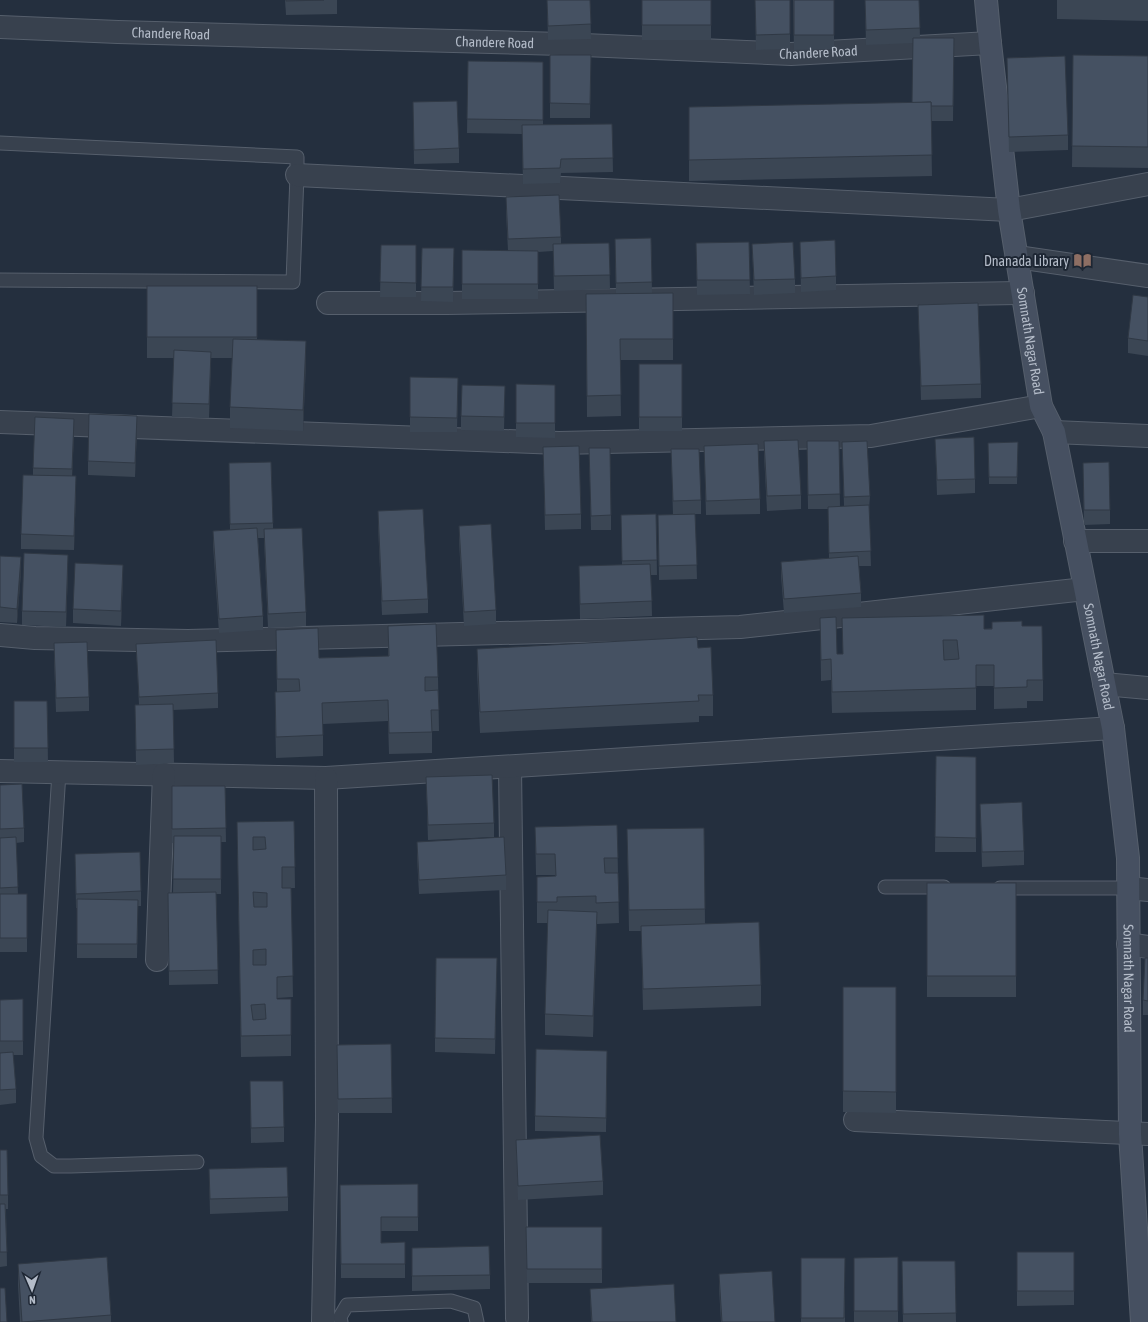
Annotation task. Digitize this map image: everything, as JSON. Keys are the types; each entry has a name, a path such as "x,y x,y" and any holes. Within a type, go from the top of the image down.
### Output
{"street":[{"name":"Somnath Nagar Road","path":"986,0 1009,210 1041,406 1054,432 1113,728 1128,858 1138,889 1139,1134 1142,1322"},
{"name":"Chandere Road","path":"0,27 553,44 792,54 990,43"},
{"path":"297,175 1009,210 1148,184"},
{"path":"1017,257 1148,276"},
{"path":"328,303 447,303 1023,293"},
{"path":"0,422 567,443 871,436 1041,406"},
{"path":"1054,432 1148,436"},
{"path":"1075,540 1148,541"},
{"path":"0,635 34,638 188,641 740,627 1085,589"},
{"path":"1104,684 1148,688"},
{"path":"0,771 326,778 1113,728"},
{"path":"510,766 517,1318"},
{"path":"158,960 164,774"},
{"path":"323,1322 327,1120 326,778"},
{"path":"855,1120 1139,1134"}],"lane":[{"path":"0,143 297,157 293,282 0,280"},
{"path":"59,772 36,1138 41,1156 54,1166 197,1162"},
{"path":"885,887 956,887"},
{"path":"987,888 1138,889"},
{"path":"341,1322 340,1317 347,1304 451,1301 474,1308 477,1322"}],"building":[{"path":"286,0 324,0 286,1"},
{"path":"547,0 590,0 591,24 548,26"},
{"path":"642,0 711,0 711,25 642,25"},
{"path":"755,0 790,0 790,34 756,35"},
{"path":"794,0 834,0 834,35 794,35"},
{"path":"865,0 919,0 920,28 866,30"},
{"path":"913,38 954,38 953,106 931,106 931,102 912,103"},
{"path":"550,55 591,55 590,104 550,103"},
{"path":"1073,55 1148,56 1148,147 1072,146"},
{"path":"1065,56 1068,135 1009,137 1007,58"},
{"path":"468,61 543,62 543,120 467,119"},
{"path":"457,101 459,148 414,150 413,102"},
{"path":"931,102 932,155 689,160 689,107"},
{"path":"612,124 613,158 561,159 560,168 523,169 522,125"},
{"path":"559,195 561,237 508,239 506,197"},
{"path":"651,238 652,282 616,283 615,239"},
{"path":"835,240 836,276 801,278 800,242"},
{"path":"749,242 750,280 697,280 696,243"},
{"path":"793,242 795,279 754,280 752,244"},
{"path":"609,243 610,275 554,276 553,244"},
{"path":"381,245 416,245 416,283 380,282"},
{"path":"422,248 454,248 453,287 421,287"},
{"path":"462,250 538,251 538,284 462,284"},
{"path":"147,286 257,286 257,337 147,337"},
{"path":"673,293 673,339 620,339 621,395 587,396 586,294"},
{"path":"1133,295 1148,297 1148,341 1128,338"},
{"path":"978,303 981,384 921,386 918,305"},
{"path":"233,339 306,341 303,410 230,407"},
{"path":"174,350 211,352 209,404 172,403"},
{"path":"639,364 682,364 682,417 639,417"},
{"path":"410,377 458,378 457,418 410,417"},
{"path":"516,384 555,385 555,423 516,423"},
{"path":"462,385 505,386 504,417 461,416"},
{"path":"89,414 137,416 135,463 88,461"},
{"path":"35,417 74,419 72,469 33,468"},
{"path":"974,437 975,479 937,480 935,439"},
{"path":"798,440 801,495 767,496 764,441"},
{"path":"807,441 839,441 840,494 808,495"},
{"path":"867,441 870,496 844,497 842,442"},
{"path":"1018,442 1017,477 989,477 988,443"},
{"path":"758,444 760,499 706,501 704,446"},
{"path":"579,446 581,514 545,515 543,447"},
{"path":"589,448 610,448 611,515 591,516"},
{"path":"671,449 699,449 701,500 673,501"},
{"path":"271,462 273,523 230,524 229,463"},
{"path":"1109,462 1110,510 1084,510 1083,463"},
{"path":"23,475 76,476 74,536 21,534"},
{"path":"869,505 871,551 829,553 828,507"},
{"path":"423,509 428,599 382,601 378,511"},
{"path":"656,514 657,560 622,561 621,515"},
{"path":"695,514 697,565 659,566 658,515"},
{"path":"491,524 496,610 464,612 459,526"},
{"path":"257,528 263,616 219,619 213,531"},
{"path":"302,528 306,612 268,614 264,529"},
{"path":"24,553 68,555 66,612 22,611"},
{"path":"0,556 21,557 17,609 0,607"},
{"path":"858,556 861,593 784,599 781,562"},
{"path":"75,563 123,565 121,611 73,609"},
{"path":"650,564 652,601 580,604 579,566"},
{"path":"984,615 984,629 992,629 992,622 1022,621 1022,626 1042,626 1043,680 1027,680 1027,687 994,688 994,665 976,665 976,688 832,692 831,659 821,660 820,618 836,617 837,654 843,654 842,618","holes":["943,640 957,640 959,659 944,660"]},
{"path":"436,624 438,677 425,677 425,691 438,690 439,710 431,710 432,732 389,733 388,700 322,703 323,735 276,737 275,692 300,691 299,679 277,679 276,630 318,628 319,658 389,656 388,626"},
{"path":"697,637 698,648 711,647 713,695 698,695 699,701 480,712 477,649"},
{"path":"216,640 218,693 139,697 136,644"},
{"path":"87,642 89,697 56,698 54,643"},
{"path":"14,701 47,701 48,748 14,748"},
{"path":"173,704 174,749 136,750 135,705"},
{"path":"936,756 976,757 976,838 935,837"},
{"path":"492,775 494,823 428,825 426,777"},
{"path":"22,784 24,828 0,829 0,785"},
{"path":"172,786 225,786 226,828 172,829"},
{"path":"1022,802 1024,851 982,852 980,804"},
{"path":"294,821 295,867 282,867 282,888 291,888 293,976 277,977 277,999 291,999 291,1035 241,1036 237,822","holes":["253,837 265,837 266,849 253,850","253,892 267,893 267,907 254,907","266,949 266,965 253,965 253,950","265,1004 266,1019 253,1020 251,1005"]},
{"path":"617,825 618,858 604,858 605,873 618,873 619,902 596,903 596,896 557,897 557,902 537,902 537,877 556,876 555,854 536,854 535,827"},
{"path":"704,828 705,909 629,910 627,829"},
{"path":"174,836 221,836 221,879 173,879"},
{"path":"16,837 18,887 0,888 0,838"},
{"path":"504,837 506,875 419,880 417,842"},
{"path":"140,852 141,891 76,894 75,854"},
{"path":"927,883 1016,883 1016,976 927,976"},
{"path":"216,892 218,970 169,971 168,893"},
{"path":"0,894 27,894 27,938 0,938"},
{"path":"77,899 138,900 137,944 77,944"},
{"path":"548,910 597,912 593,1016 545,1014"},
{"path":"759,922 761,985 643,989 641,926"},
{"path":"436,958 497,958 495,1039 435,1038"},
{"path":"1145,958 1148,958 1148,1001 1143,1000"},
{"path":"843,987 896,987 896,1092 843,1091"},
{"path":"23,999 23,1041 0,1041 0,1000"},
{"path":"391,1044 392,1098 338,1099 337,1045"},
{"path":"536,1049 607,1051 606,1118 535,1116"},
{"path":"13,1052 16,1089 0,1090 0,1053"},
{"path":"250,1081 283,1081 284,1127 251,1128"},
{"path":"600,1135 603,1181 518,1186 516,1140"},
{"path":"0,1150 7,1150 8,1195 0,1195"},
{"path":"287,1167 288,1197 210,1199 209,1169"},
{"path":"418,1184 418,1217 381,1217 381,1243 405,1242 405,1264 341,1264 340,1185"},
{"path":"0,1204 5,1204 7,1252 0,1252"},
{"path":"526,1227 602,1227 602,1269 527,1269"},
{"path":"489,1246 490,1275 412,1276 412,1248"},
{"path":"1017,1252 1074,1252 1074,1291 1017,1291"},
{"path":"107,1257 111,1315 22,1322 18,1264"},
{"path":"898,1257 898,1311 854,1311 854,1258"},
{"path":"801,1258 845,1258 844,1318 801,1318"},
{"path":"902,1261 955,1261 956,1313 903,1314"},
{"path":"772,1271 775,1322 722,1322 719,1274"},
{"path":"674,1284 676,1322 592,1322 590,1289"},
{"path":"0,1288 5,1288 7,1322 0,1322"}],"place":[{"name":"Dnanada Library","path":"1082,261"}]}
